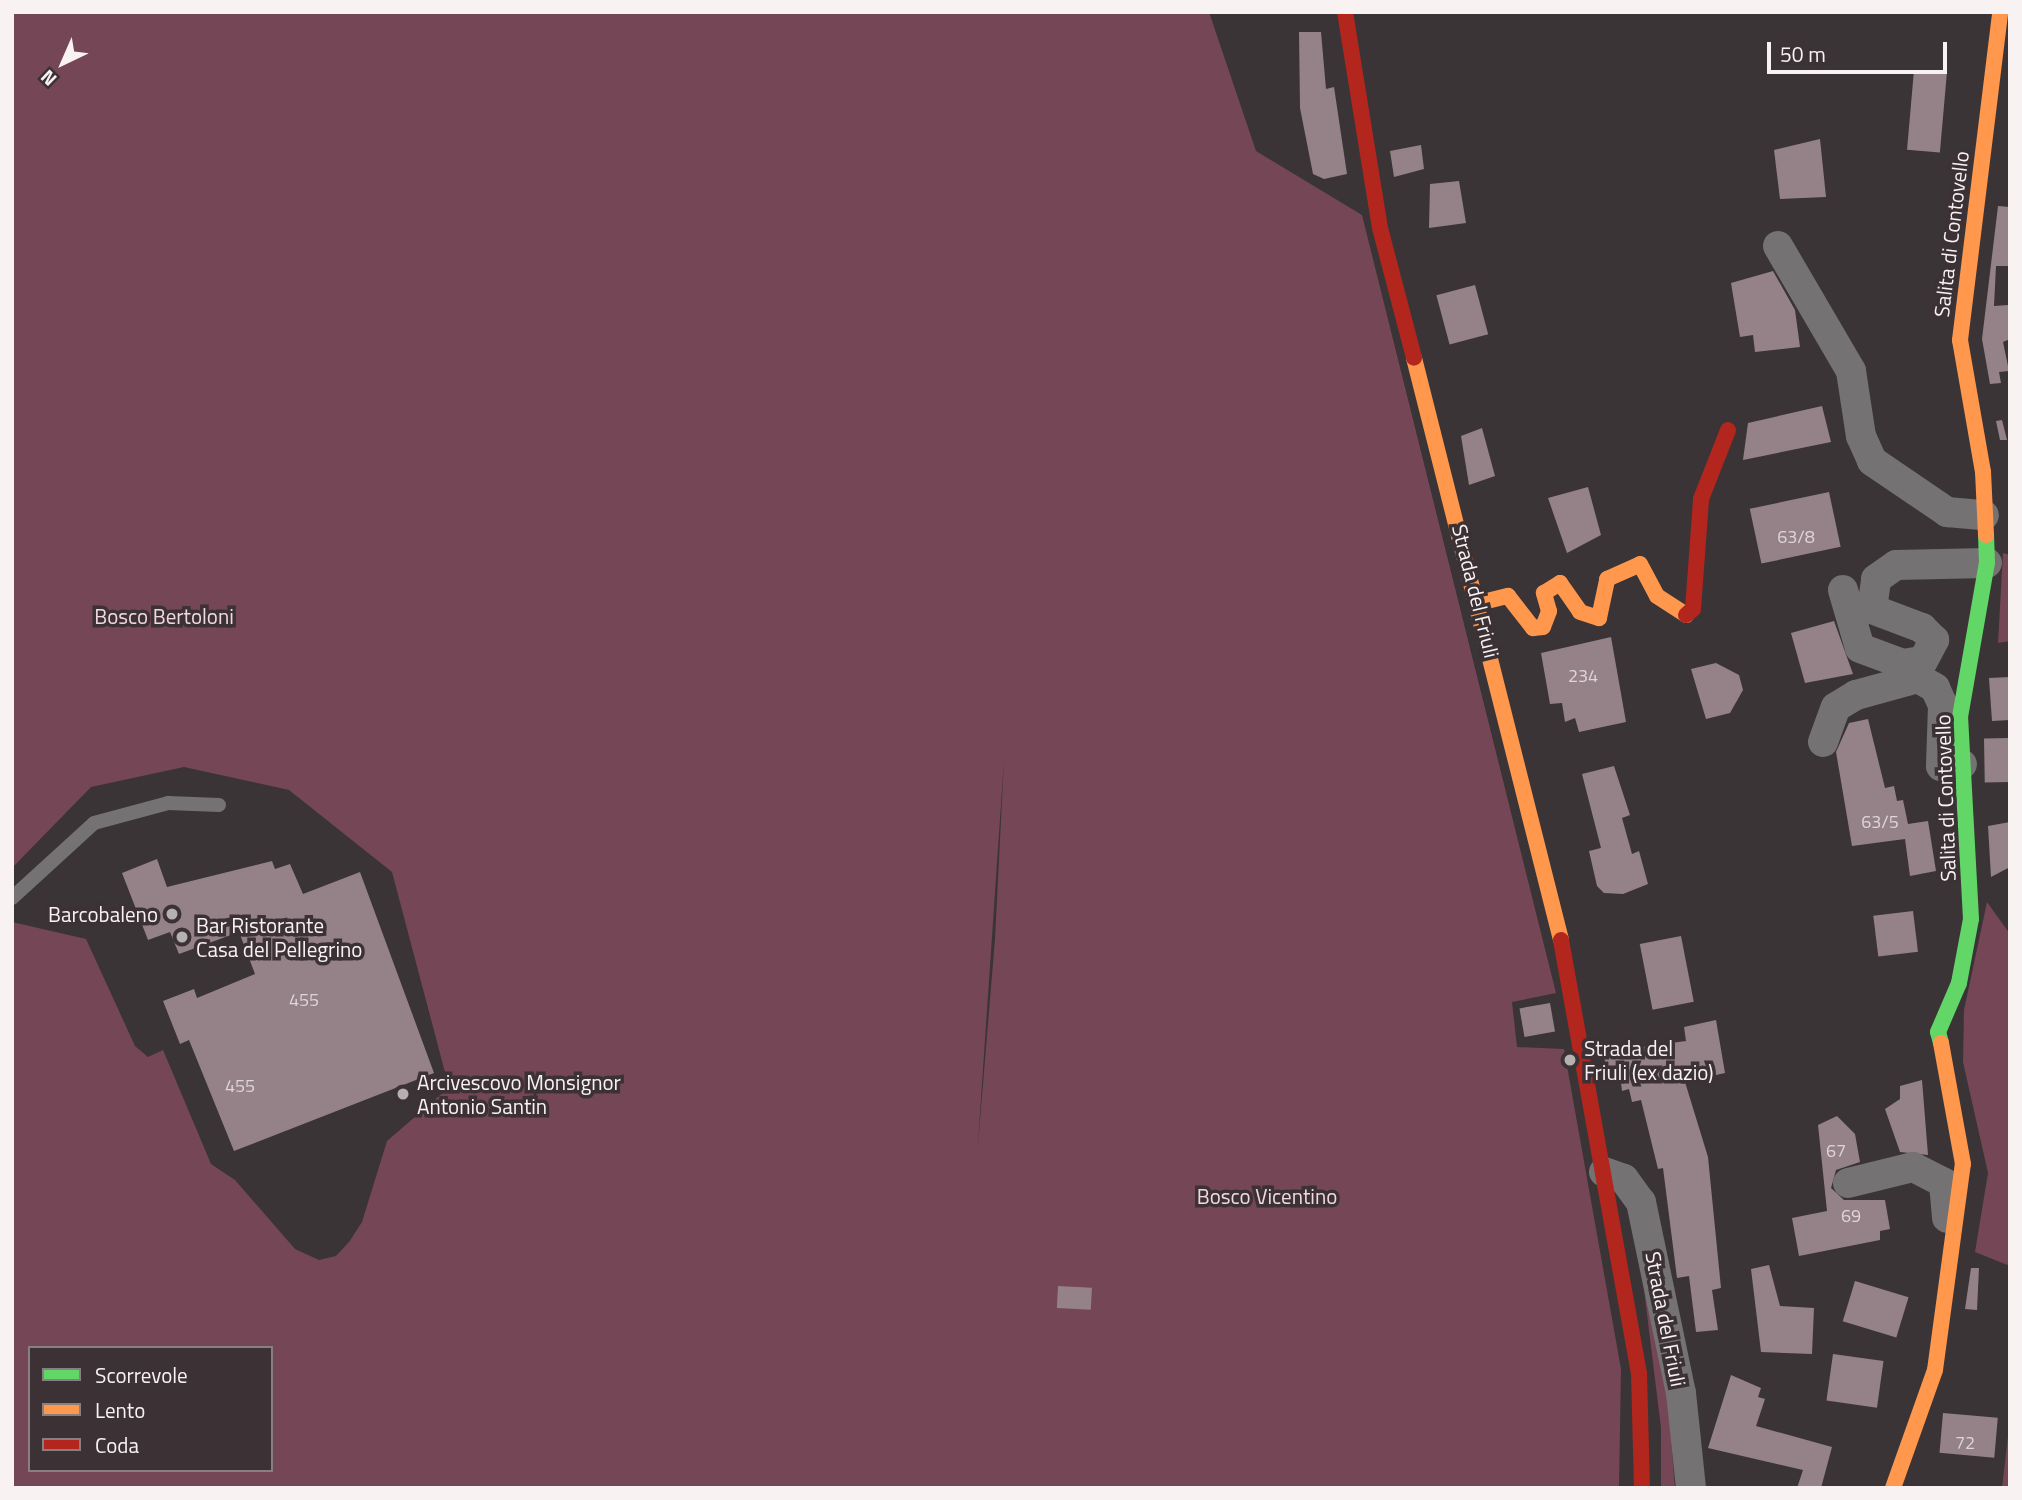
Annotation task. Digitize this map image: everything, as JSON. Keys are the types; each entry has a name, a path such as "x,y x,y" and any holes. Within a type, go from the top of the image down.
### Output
{"street":[{"name":"Strada del Friuli","path":"1345,12 1380,228 1552,893 1639,1374 1642,1488"},
{"name":"Salita di Contovello","path":"1893,1488 1935,1370 1956,1223 1962,1131 1938,1032 1959,983 1971,919 1960,717 1987,563 1984,515 1959,340 2000,12"},
{"path":"1778,246 1851,371 1861,436 1872,461 1947,512 1984,515"},
{"path":"1479,603 1508,596 1533,628 1543,627 1549,611 1544,593 1560,583 1580,612 1599,618 1607,579 1640,564 1657,596 1684,616 1693,609 1701,499 1728,430"},
{"path":"1843,590 1860,648 1872,657 1913,663 1933,651 1934,640 1922,628 1872,609 1876,579 1896,565 1987,563"},
{"path":"1823,742 1836,707 1856,695 1918,678 1935,688 1943,705 1941,766 1962,764"},
{"path":"1848,1183 1913,1167 1944,1183 1947,1218 1956,1223"},
{"name":"Strada del Friuli","path":"1604,1172 1624,1178 1641,1202 1681,1393 1690,1488"}],"lane":[{"path":"12,898 94,823 168,803 219,805"}],"green space":[{"path":"12,12 1209,12 1256,151 1362,215 1556,993 1512,1002 1517,1047 1564,1049 1621,1369 1619,1488 12,1488 12,922 86,939 135,1046 148,1057 163,1050 211,1164 235,1180 295,1249 319,1260 336,1256 362,1222 387,1141 445,1091 446,1076 392,872 289,790 184,767 91,787 12,868","holes":["1004,760 995,939 978,1144"]},
{"path":"2003,553 2010,555 2010,641 1998,643"},
{"path":"1987,902 2010,934 2010,1266 1975,1252 1988,1173 1963,1062 1964,1010"},
{"path":"1634,1208 1668,1403 1675,1488 1661,1488 1661,1428"},
{"path":"2010,1419 2010,1488 2002,1488"}],"building":[{"path":"1299,32 1321,32 1326,89 1334,87 1347,174 1324,179 1313,174 1300,108"},
{"path":"1914,70 1947,73 1940,153 1907,150"},
{"path":"1820,139 1826,197 1780,199 1774,150"},
{"path":"1421,145 1424,169 1394,177 1390,151"},
{"path":"1459,181 1466,223 1429,228 1430,184"},
{"path":"1998,206 2010,207 2009,266 1996,266 1994,306 2008,305 2010,339 2003,342 2009,371 1999,372 2001,383 1990,384 1982,339"},
{"path":"1773,271 1795,310 1800,347 1755,352 1753,335 1740,337 1731,283"},
{"path":"1475,285 1488,334 1450,345 1436,295"},
{"path":"1822,406 1831,442 1743,460 1748,423"},
{"path":"2002,420 2007,440 2000,440 1996,421"},
{"path":"1482,428 1495,476 1469,485 1461,436"},
{"path":"1588,487 1601,535 1567,553 1548,498"},
{"path":"1829,492 1841,547 1761,564 1750,509"},
{"path":"1834,621 1853,674 1805,683 1791,633"},
{"path":"1611,637 1626,722 1579,732 1575,718 1565,722 1562,703 1550,704 1541,653"},
{"path":"1716,663 1739,675 1743,690 1730,713 1706,719 1691,669"},
{"path":"2010,677 2010,720 1992,721 1989,678"},
{"path":"1868,719 1885,788 1894,786 1897,801 1903,800 1908,824 1928,821 1936,871 1910,876 1905,839 1852,846 1836,752 1849,723"},
{"path":"1984,738 2009,738 2010,782 1985,782"},
{"path":"1614,766 1630,815 1622,818 1632,854 1639,851 1648,884 1623,894 1604,893 1597,886 1589,851 1601,848 1582,774"},
{"path":"2010,822 2010,867 1991,877 1988,826"},
{"path":"157,859 167,887 272,861 275,869 290,864 303,894 360,872 434,1073 234,1151 189,1040 180,1044 163,1001 194,989 197,998 255,974 239,932 179,954 170,932 148,940 122,873"},
{"path":"1913,911 1918,952 1878,957 1873,916"},
{"path":"1681,936 1694,1002 1653,1010 1640,944"},
{"path":"1550,1003 1555,1032 1525,1037 1519,1008"},
{"path":"1716,1020 1725,1073 1685,1082 1708,1157 1721,1288 1712,1290 1718,1330 1696,1332 1689,1276 1677,1278 1663,1168 1658,1169 1641,1100 1632,1102 1629,1089 1622,1091 1619,1067 1607,1071 1603,1052 1686,1041 1684,1027"},
{"path":"1922,1080 1928,1155 1900,1152 1885,1109 1900,1099 1900,1086"},
{"path":"1837,1116 1855,1134 1860,1162 1836,1170 1831,1188 1844,1200 1885,1200 1890,1229 1880,1231 1880,1240 1799,1256 1792,1218 1827,1211 1818,1125"},
{"path":"1769,1265 1780,1306 1814,1308 1812,1354 1761,1352 1751,1269"},
{"path":"1971,1268 1979,1268 1977,1310 1965,1309"},
{"path":"1855,1281 1909,1297 1896,1338 1843,1321"},
{"path":"1058,1286 1092,1288 1091,1310 1057,1308"},
{"path":"1833,1354 1884,1361 1877,1408 1826,1401"},
{"path":"1731,1375 1761,1388 1758,1397 1765,1399 1756,1426 1832,1447 1821,1488 1797,1488 1803,1470 1708,1448"},
{"path":"1943,1413 1998,1418 1994,1458 1940,1453"}],"traffic: fast":[{"path":"1941,1043 1938,1032 1959,983 1971,919 1960,717 1987,563 1986,535"}],"traffic: slow":[{"path":"1986,535 1983,472 1960,340 2000,12"},
{"path":"1414,358 1561,940"},
{"path":"1479,603 1508,596 1533,628 1543,627 1549,611 1544,593 1560,583 1580,612 1599,618 1607,579 1640,564 1657,596 1686,615"},
{"path":"1893,1488 1935,1370 1963,1164 1941,1043"}],"traffic: jam":[{"path":"1345,12 1380,228 1414,358"},
{"path":"1686,615 1693,609 1701,499 1728,430"},
{"path":"1561,940 1639,1374 1642,1488"}],"place":[{"name":"Barcobaleno","path":"172,914"},
{"name":"Bar Ristorante Casa del Pellegrino","path":"182,937"},
{"name":"Strada del Friuli (ex dazio)","path":"1570,1060"},
{"name":"Arcivescovo Monsignor Antonio Santin","path":"403,1094"}],"park label":[{"name":"Bosco Bertoloni","path":"164,616"},
{"name":"Bosco Vicentino","path":"1267,1196"}]}
